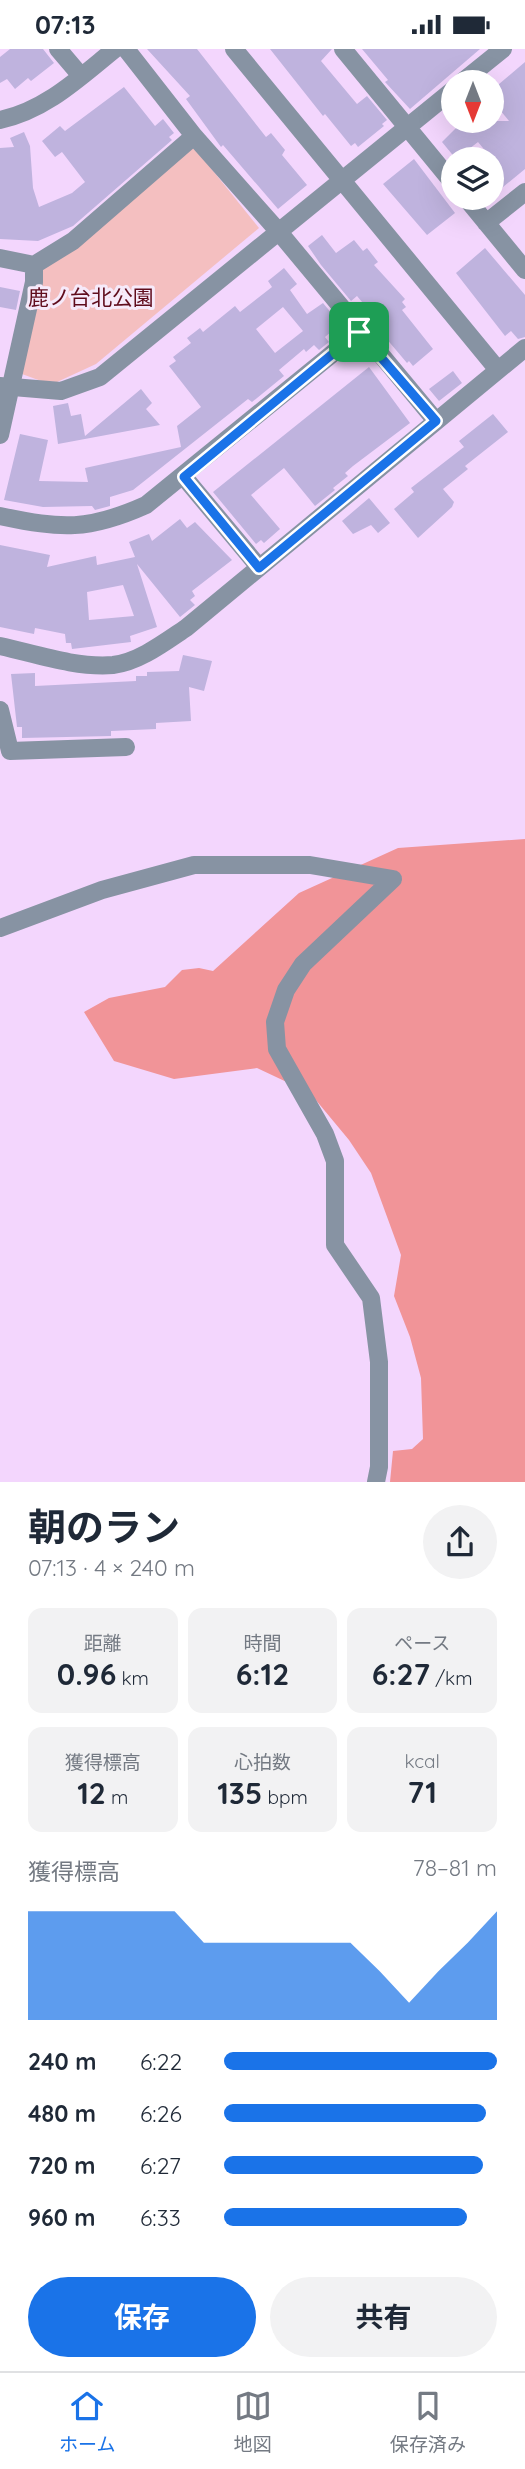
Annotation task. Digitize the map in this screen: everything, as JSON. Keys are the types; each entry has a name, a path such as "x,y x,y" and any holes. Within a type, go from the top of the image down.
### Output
{"street":[{"path":"58,49 81,76"},
{"path":"0,120 18,116 49,101 115,49"},
{"path":"126,49 194,136 279,232 359,332 436,421"},
{"path":"234,49 498,370"},
{"path":"343,49 441,168"},
{"path":"477,70 503,49"},
{"path":"5,387 61,391 100,377 441,100"},
{"path":"0,258 34,265 73,241 194,136"},
{"path":"486,223 525,192"},
{"path":"476,210 525,270"},
{"path":"0,435 5,387 34,282 34,265"},
{"path":"0,516 36,523 87,526 116,519 146,505 184,477 359,332"},
{"path":"0,646 66,661 114,665 157,648 259,568 525,348"},
{"path":"184,477 259,568"},
{"path":"0,710 10,751 126,747"},
{"path":"0,928 102,890 194,865 310,865 393,879 303,964 286,990 275,1022 277,1049 325,1134 335,1161 335,1245 371,1298 379,1362 379,1467 376,1482"}],"green space":[{"name":"鹿ノ台北公園","path":"193,146 259,228 96,364 57,382 41,381 22,374 42,264"}],"shaded area":[{"path":"525,839 525,1482 390,1482 393,1451 412,1449 423,1439 421,1378 410,1337 394,1296 401,1255 371,1173 349,1140 310,1093 257,1068 174,1079 114,1061 84,1012 109,998 165,987 182,970 199,968 213,971 299,893 398,848"}],"building":[{"path":"10,49 43,49 54,63 31,81 28,78 15,89 7,79 0,83 0,57"},
{"path":"147,49 197,49 266,137 271,133 285,150 282,155 307,185 278,209 223,145 221,147 186,99 190,96"},
{"path":"270,49 332,49 321,61 357,104 367,96 387,120 382,124 384,126 358,147 355,143 351,146 325,114 323,116"},
{"path":"362,49 480,49 456,70 441,70 441,82 410,109 385,82 388,80"},
{"path":"525,62 525,169 504,186 504,147 482,147 478,142 472,147 446,147 442,142 451,133 504,133 504,121 509,121 504,115 504,80"},
{"path":"124,87 155,126 163,119 174,133 169,137 172,140 73,226 38,241 0,239 0,148 14,147 10,138 24,132 30,146 33,188 39,207 72,193 85,182 62,152 55,157 42,141 60,126 65,131"},
{"path":"414,159 441,195 441,210 453,210 455,213 427,235 383,184"},
{"path":"322,235 336,253 354,240 363,251 367,248 378,262 374,265 405,299 402,302 406,307 402,310 433,349 413,366 409,361 407,363 385,337 389,334 357,296 351,301 321,265 308,246"},
{"path":"485,248 525,295 525,337 518,339 511,331 505,336 456,273"},
{"path":"284,268 297,284 290,290 307,314 323,303 335,321 329,326 332,331 325,337 329,342 319,350 314,345 306,352 304,349 279,370 284,376 252,402 248,399 133,490 110,497 110,506 95,510 92,506 43,507 4,500 20,434 48,440 39,481 88,482 85,468 181,447 177,426 201,407 169,366 176,361 173,357 191,343 187,338 200,328 203,332 235,306 240,312 272,287 268,281","holes":["283,307 303,331 275,353 256,329"]},
{"path":"0,287 20,291 16,310 0,307"},
{"path":"369,367 410,423 353,466 345,473 348,476 333,488 335,490 315,506 284,468 251,495 280,529 264,543 261,540 256,544 213,492"},
{"path":"453,371 462,383 439,401 429,389"},
{"path":"141,389 152,403 146,409 160,425 58,444 53,406 68,403 71,416 81,414 85,436"},
{"path":"493,414 508,432 465,466 468,469 443,489 454,502 452,507 418,538 394,509 414,492 411,488 464,447 459,441"},
{"path":"369,498 390,523 378,533 371,525 353,534 342,521"},
{"path":"180,519 187,528 195,522 232,560 192,591 195,596 190,600 195,605 180,617 137,564 157,627 130,636 131,642 72,649 71,643 66,643 65,634 35,628 34,634 0,627 0,545 50,555 47,567 96,556 97,565 135,557 129,542 149,534 152,541","holes":["123,585 134,616 89,620 87,592"]},
{"path":"183,655 212,661 204,691 189,687 191,721 156,723 156,729 111,731 111,736 22,738 22,727 17,727 11,674 35,673 35,686 136,681 136,676 147,676 147,672 179,671"}],"route":[{"path":"359,332 436,421 259,568 184,477 359,332"}]}
